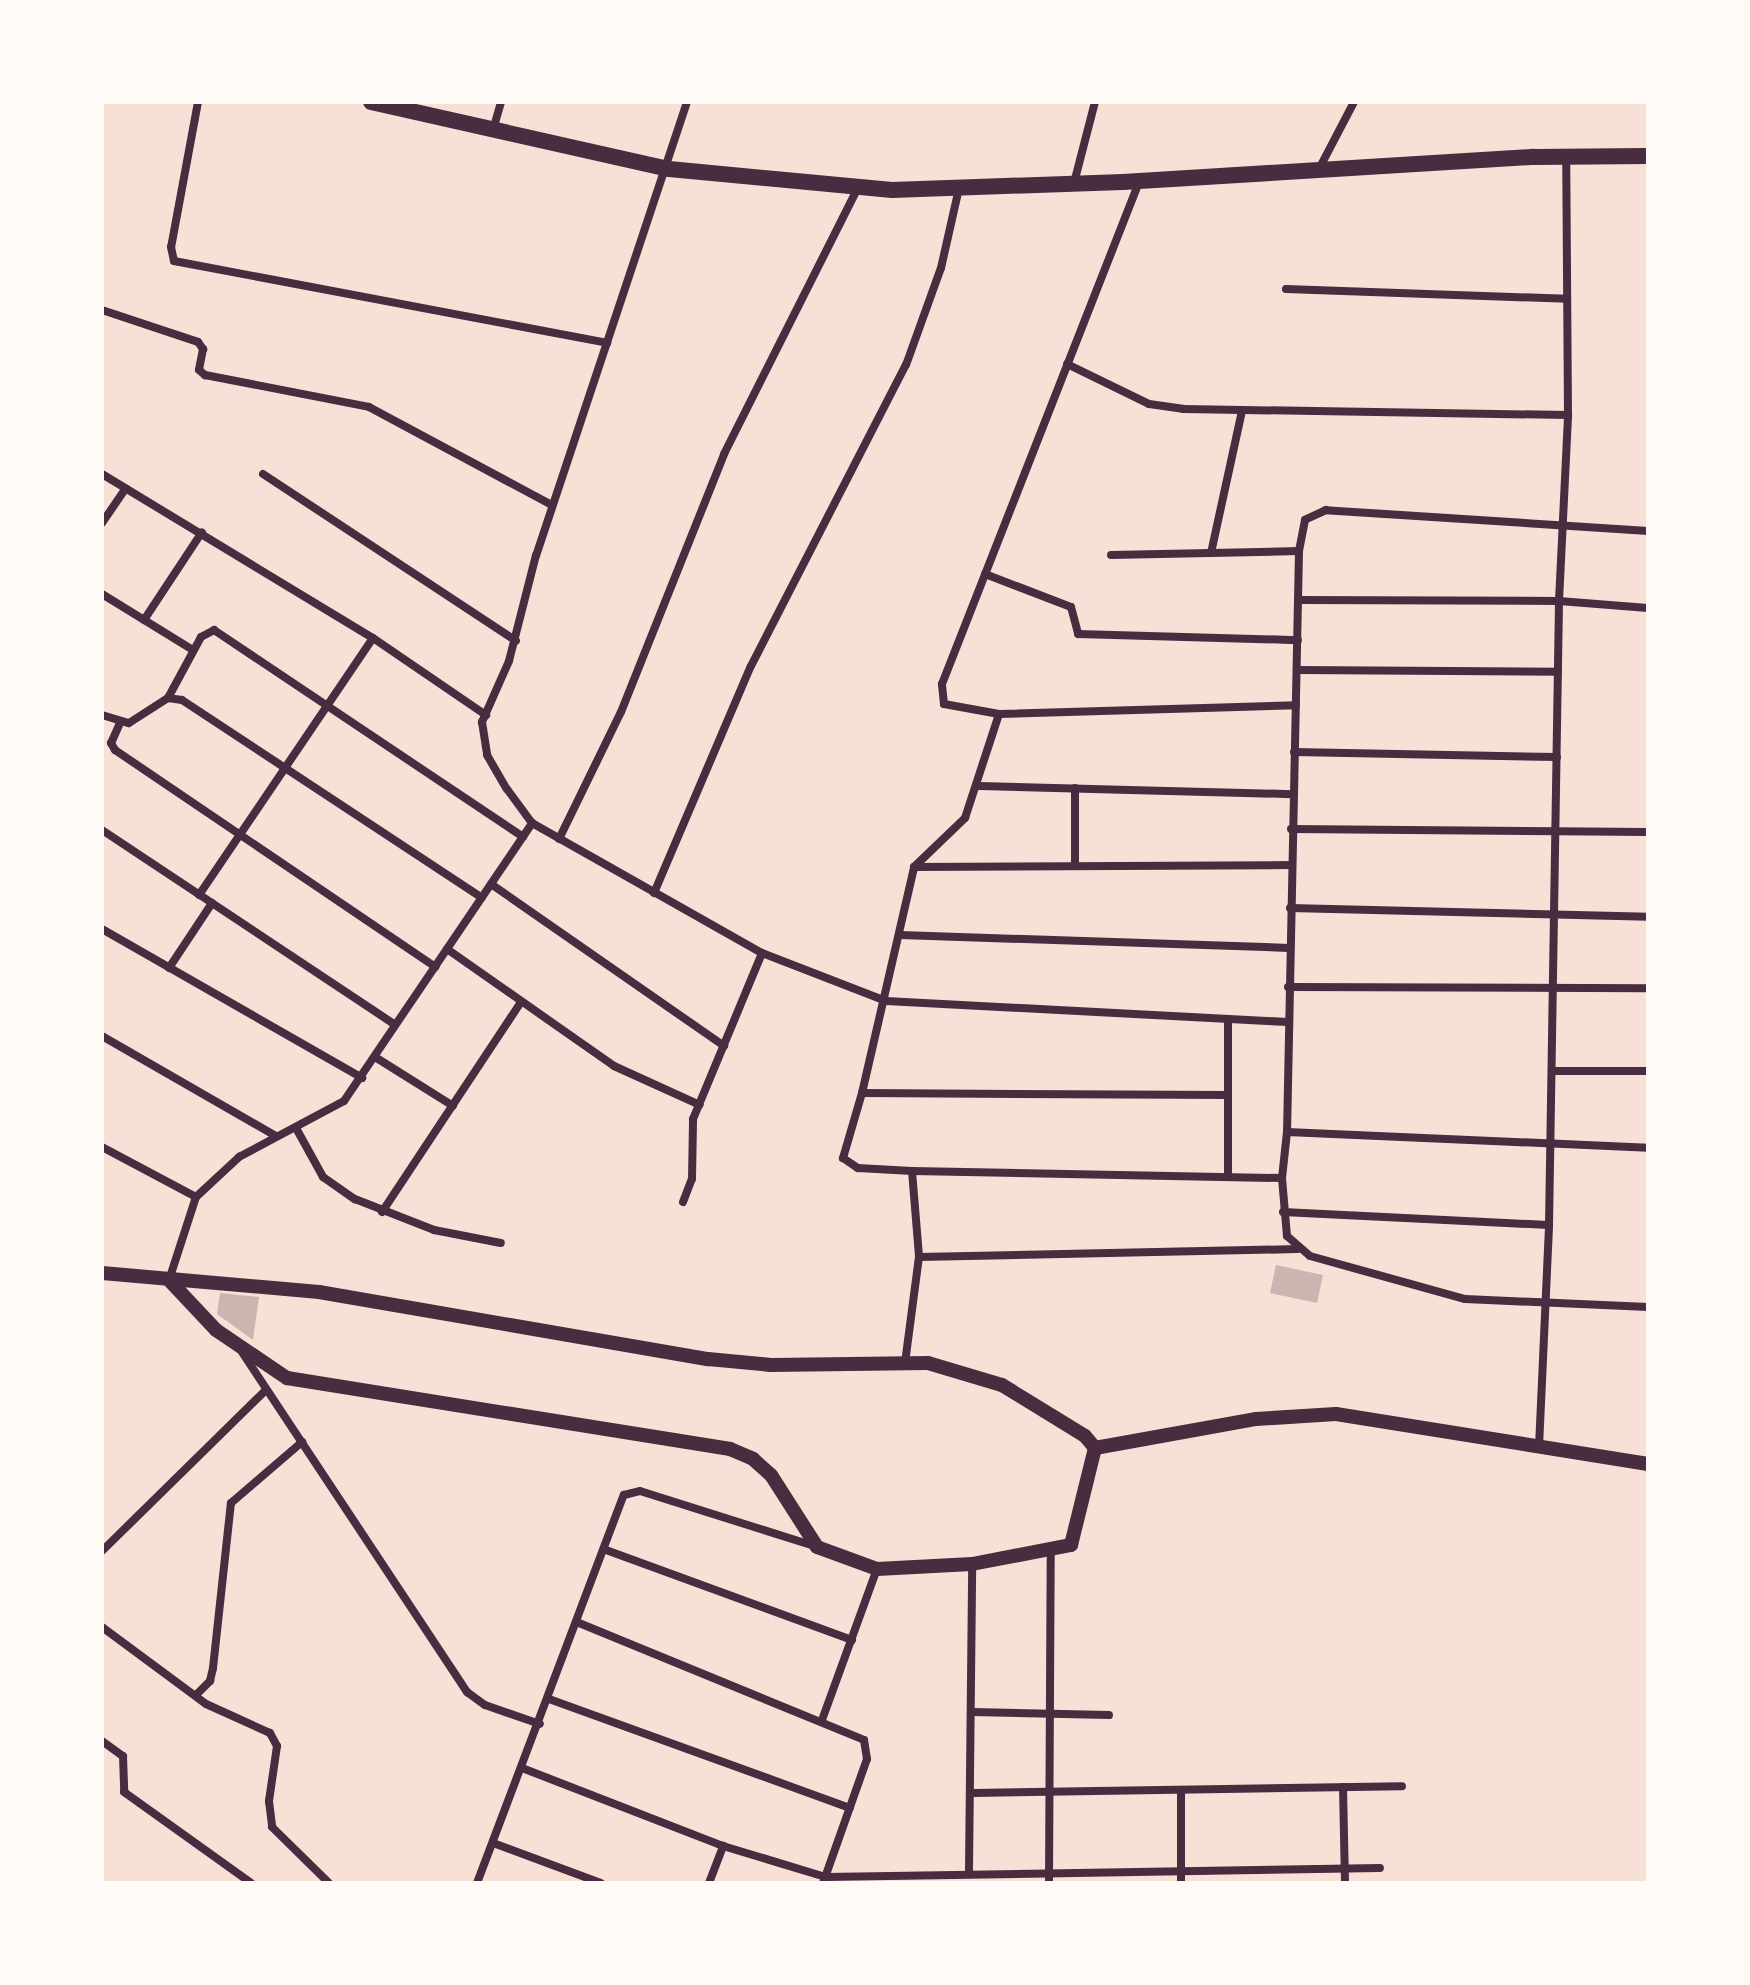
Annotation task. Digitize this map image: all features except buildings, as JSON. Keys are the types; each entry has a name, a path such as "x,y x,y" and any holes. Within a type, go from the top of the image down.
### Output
{"main road":[{"path":"371,102 425,108 493,130 669,169 858,187 959,188 1073,184 1566,157 1648,156"},
{"path":"102,1273 319,1292 708,1359 771,1365 905,1363 969,1372 1002,1385 1085,1436 1095,1448"},
{"path":"169,1280 242,1352 287,1378 730,1449 753,1459 771,1475 817,1547 877,1569 972,1564 1051,1552 1071,1545 1095,1448"},
{"path":"1095,1448 1241,1421 1336,1414 1648,1464"}],"street":[{"path":"198,102 171,247 174,261 607,343"},
{"path":"493,130 501,102"},
{"path":"687,102 669,169 552,505 516,641 486,715 481,735 487,755 532,823 762,953 886,1001 1288,1022"},
{"path":"1073,184 1095,102"},
{"path":"1318,170 1354,102"},
{"path":"1539,1448 1549,1225 1559,601 1565,527 1568,415 1566,157"},
{"path":"1140,181 941,694 944,704 954,709 999,714 1296,705"},
{"path":"559,839 621,712 724,454 858,187"},
{"path":"654,893 751,666 906,365 941,268 959,188"},
{"path":"1286,289 1567,299"},
{"path":"102,310 198,342 203,349 199,370 205,375 369,407 552,505"},
{"path":"1067,364 1149,404 1242,411 1568,415"},
{"path":"1211,553 1242,411"},
{"path":"102,474 373,638 486,715"},
{"path":"263,474 516,641"},
{"path":"102,523 126,488"},
{"path":"1297,1249 1287,1236 1282,1178 1287,1132 1290,865 1298,670 1299,551 1305,520 1326,510 1648,531"},
{"path":"144,620 202,532"},
{"path":"1111,555 1299,551"},
{"path":"985,574 1071,607 1078,634 1298,640"},
{"path":"102,594 193,650"},
{"path":"1298,600 1559,601 1648,608"},
{"path":"102,715 120,723 135,720 168,698 205,632 214,630 523,837"},
{"path":"199,895 373,638"},
{"path":"1298,670 1558,672"},
{"path":"168,698 182,700 482,898"},
{"path":"999,714 979,786 965,818 914,867 886,1001 843,1158 858,1168 912,1171 1282,1178"},
{"path":"120,723 111,743 115,750 435,967"},
{"path":"1294,752 1557,757"},
{"path":"979,786 1292,794"},
{"path":"1075,788 1075,866"},
{"path":"169,1280 196,1197 239,1157 344,1101 532,823"},
{"path":"1291,829 1648,832"},
{"path":"102,830 395,1025"},
{"path":"914,867 1290,865"},
{"path":"491,884 724,1046"},
{"path":"169,968 212,903"},
{"path":"1290,908 1648,917"},
{"path":"102,929 362,1078"},
{"path":"900,935 1289,948"},
{"path":"447,949 614,1066 700,1105"},
{"path":"683,1202 692,1179 691,1133 762,953"},
{"path":"1288,987 1648,988"},
{"path":"382,1212 521,1002"},
{"path":"1228,1019 1228,1175"},
{"path":"102,1036 276,1136"},
{"path":"375,1057 453,1106"},
{"path":"1552,1071 1648,1071"},
{"path":"862,1093 1228,1095"},
{"path":"296,1128 323,1177 382,1212 434,1230 501,1243"},
{"path":"1287,1132 1648,1148"},
{"path":"102,1147 196,1197"},
{"path":"905,1363 919,1257 912,1171"},
{"path":"1283,1212 1549,1225"},
{"path":"919,1257 1297,1249 1437,1295 1545,1306 1648,1307"},
{"path":"242,1352 467,1692 485,1705 540,1724"},
{"path":"102,1551 266,1390"},
{"path":"196,1695 210,1681 213,1668 231,1503 302,1442"},
{"path":"477,1883 579,1623 624,1495 632,1491 817,1547"},
{"path":"606,1550 852,1640"},
{"path":"1049,1883 1051,1552"},
{"path":"969,1871 973,1793 972,1564"},
{"path":"822,1720 877,1569"},
{"path":"579,1623 822,1720 864,1740 868,1750 824,1880"},
{"path":"102,1627 196,1695 275,1740 269,1801 272,1827 329,1883"},
{"path":"549,1699 850,1808"},
{"path":"972,1712 1109,1715"},
{"path":"102,1741 123,1756 124,1792 251,1883"},
{"path":"522,1768 723,1846 824,1880 969,1871 1181,1872 1380,1868"},
{"path":"973,1793 1402,1786"},
{"path":"1343,1787 1345,1883"},
{"path":"1181,1790 1181,1883"},
{"path":"493,1843 601,1883"},
{"path":"709,1883 723,1846"}]}
